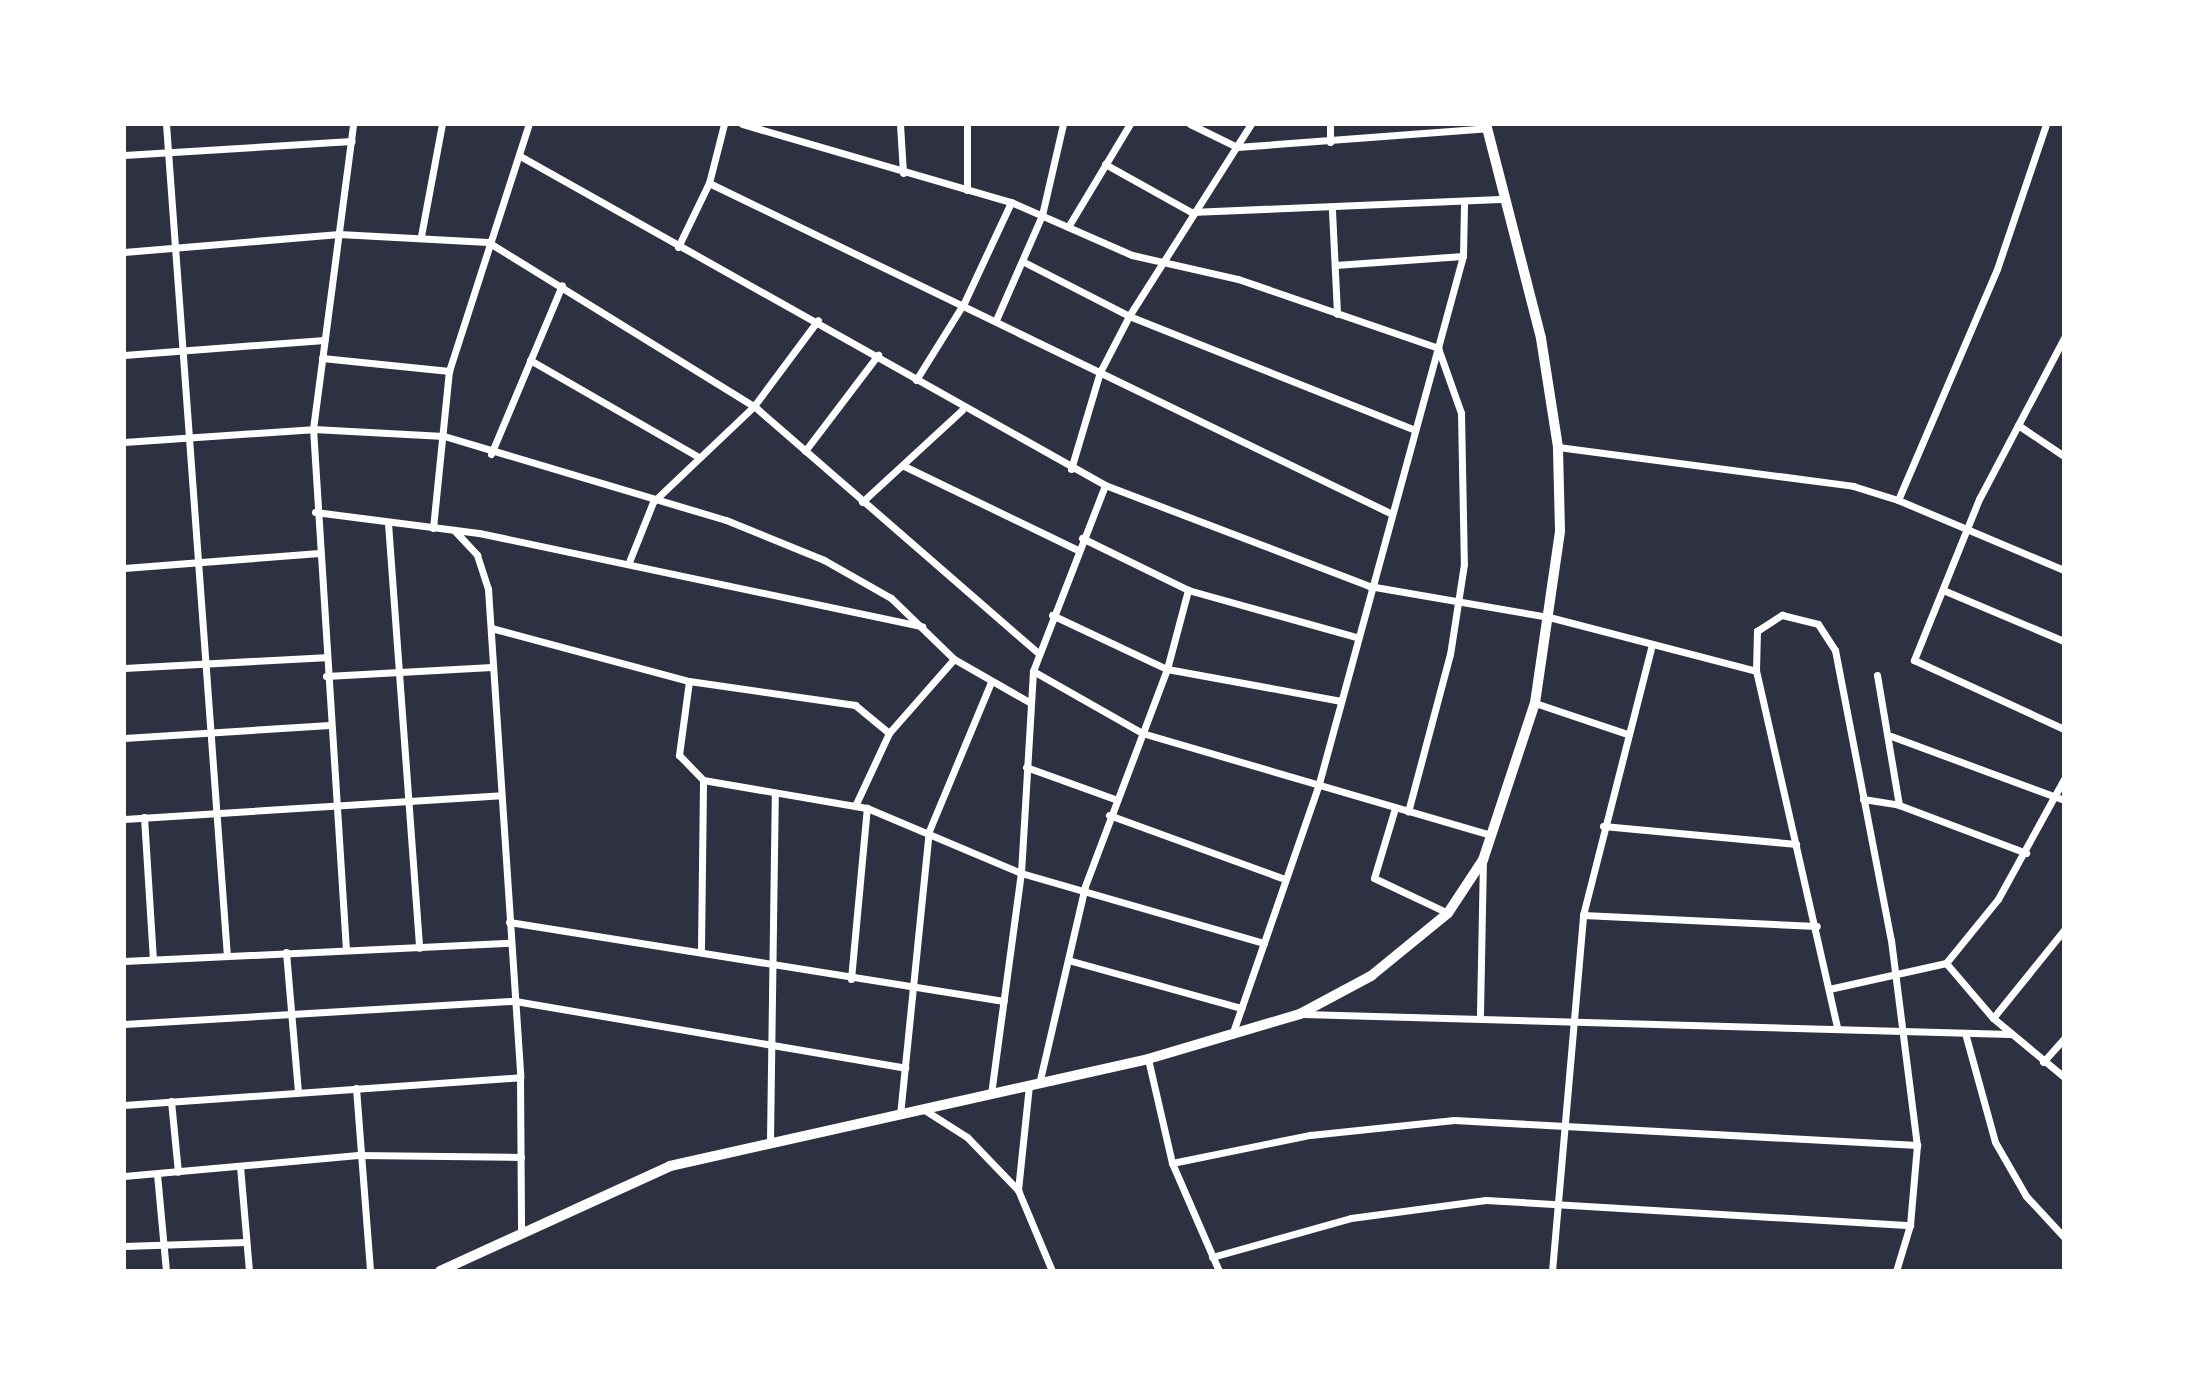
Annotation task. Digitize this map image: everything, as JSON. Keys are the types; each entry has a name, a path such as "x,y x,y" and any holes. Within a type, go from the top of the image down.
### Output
{"main road":[{"path":"440,1271 642,1175 770,1140 900,1115 1148,1059 1300,1014 1371,976 1448,913 1483,860 1535,703 1560,531 1558,447 1506,199 1486,126"}],"street":[{"path":"166,124 227,956"},
{"path":"346,950 315,512 313,429 353,124"},
{"path":"421,236 442,124"},
{"path":"433,528 449,371 488,242 529,124"},
{"path":"678,247 709,183 724,124"},
{"path":"742,124 770,128 903,173 1011,202 1162,264 1238,279 1438,348"},
{"path":"900,124 903,173"},
{"path":"967,124 967,190"},
{"path":"996,320 1042,215 1063,124"},
{"path":"1068,227 1130,124"},
{"path":"1190,124 1237,147 1330,142 1486,126"},
{"path":"1071,469 1100,372 1129,316 1191,212 1251,124"},
{"path":"1330,124 1330,142"},
{"path":"1898,500 1997,269 2046,124"},
{"path":"124,155 352,141"},
{"path":"520,156 678,247 818,320 962,410 1105,485 1369,586 1549,617 1651,648 1756,671"},
{"path":"1105,164 1191,212 1332,211 1506,199"},
{"path":"709,183 964,303 1390,513"},
{"path":"916,380 964,303 1011,202"},
{"path":"1232,1035 1318,787 1369,586 1463,256 1464,203"},
{"path":"1332,211 1337,314"},
{"path":"124,252 339,234 488,242 754,406 1038,653"},
{"path":"1335,265 1463,256"},
{"path":"1024,262 1129,316 1415,430"},
{"path":"491,454 562,285"},
{"path":"629,562 653,502 697,456 754,406 818,320"},
{"path":"2064,338 2018,425 1968,532 1914,660 2064,729"},
{"path":"124,355 183,353 324,340"},
{"path":"1408,812 1460,602 1461,413 1438,348"},
{"path":"805,451 878,355"},
{"path":"322,358 449,371"},
{"path":"530,360 697,456"},
{"path":"862,502 962,410"},
{"path":"2018,425 2064,456"},
{"path":"124,442 313,429 444,436 491,454 653,502 726,520 824,560 925,627 954,659 1029,702"},
{"path":"1558,447 1853,486 1898,500 2064,570"},
{"path":"904,466 1078,550"},
{"path":"991,1094 1021,873 1033,671 1052,615 1105,485"},
{"path":"315,512 454,530 629,562 925,627"},
{"path":"388,523 419,948"},
{"path":"454,530 483,569 491,628 520,1077 521,1231"},
{"path":"1082,538 1188,590 1356,637"},
{"path":"124,568 319,553"},
{"path":"1018,1190 1034,1085 1085,886 1115,799 1167,669 1188,590"},
{"path":"1943,590 2064,641"},
{"path":"1052,615 1167,669 1341,701"},
{"path":"1837,1027 1817,926 1756,671 1755,642 1765,622 1800,616 1829,635 1896,974 1917,1145 1910,1225 1896,1271"},
{"path":"491,628 689,681 855,705 889,733"},
{"path":"1552,1271 1583,915 1603,826 1651,648"},
{"path":"124,668 325,657"},
{"path":"855,806 889,733 954,659"},
{"path":"326,676 492,667"},
{"path":"1033,671 1142,733 1318,787 1491,835"},
{"path":"1877,675 1891,736 1899,805"},
{"path":"689,681 679,755 703,780 775,795 867,808 929,831 1021,873 1085,886 1264,943"},
{"path":"900,1115 929,831 991,682"},
{"path":"1535,703 1627,734"},
{"path":"124,738 330,725"},
{"path":"1891,736 2061,798"},
{"path":"1026,767 1115,799"},
{"path":"1829,989 1946,963 2026,853 2061,798 2064,779"},
{"path":"701,948 703,780"},
{"path":"124,819 501,795"},
{"path":"770,1140 775,795"},
{"path":"1863,799 1899,805 2026,853"},
{"path":"851,979 867,808"},
{"path":"1395,808 1374,878 1448,913"},
{"path":"1109,815 1285,879"},
{"path":"144,817 153,959"},
{"path":"1603,826 1796,844"},
{"path":"1480,1014 1483,860"},
{"path":"1583,915 1817,926"},
{"path":"509,922 701,948 914,991 1004,1001"},
{"path":"1993,1018 2064,930"},
{"path":"124,961 510,943"},
{"path":"286,952 298,1092"},
{"path":"1068,960 1241,1008"},
{"path":"1946,963 1993,1018 2064,1077"},
{"path":"124,1024 515,1001 905,1068"},
{"path":"1300,1014 1480,1014 1837,1027 1901,1033 2010,1034"},
{"path":"1965,1033 1995,1142 2026,1196 2064,1237"},
{"path":"2043,1062 2064,1039"},
{"path":"1148,1059 1172,1163 1219,1271"},
{"path":"124,1105 520,1077"},
{"path":"356,1088 358,1155 370,1271"},
{"path":"171,1101 178,1172"},
{"path":"923,1109 967,1137 1018,1190 1052,1271"},
{"path":"1172,1163 1397,1123 1565,1121 1917,1145"},
{"path":"124,1176 358,1155 521,1157"},
{"path":"240,1166 249,1271"},
{"path":"157,1174 166,1271"},
{"path":"1212,1257 1414,1206 1558,1199 1910,1225"},
{"path":"124,1246 245,1242"}]}
